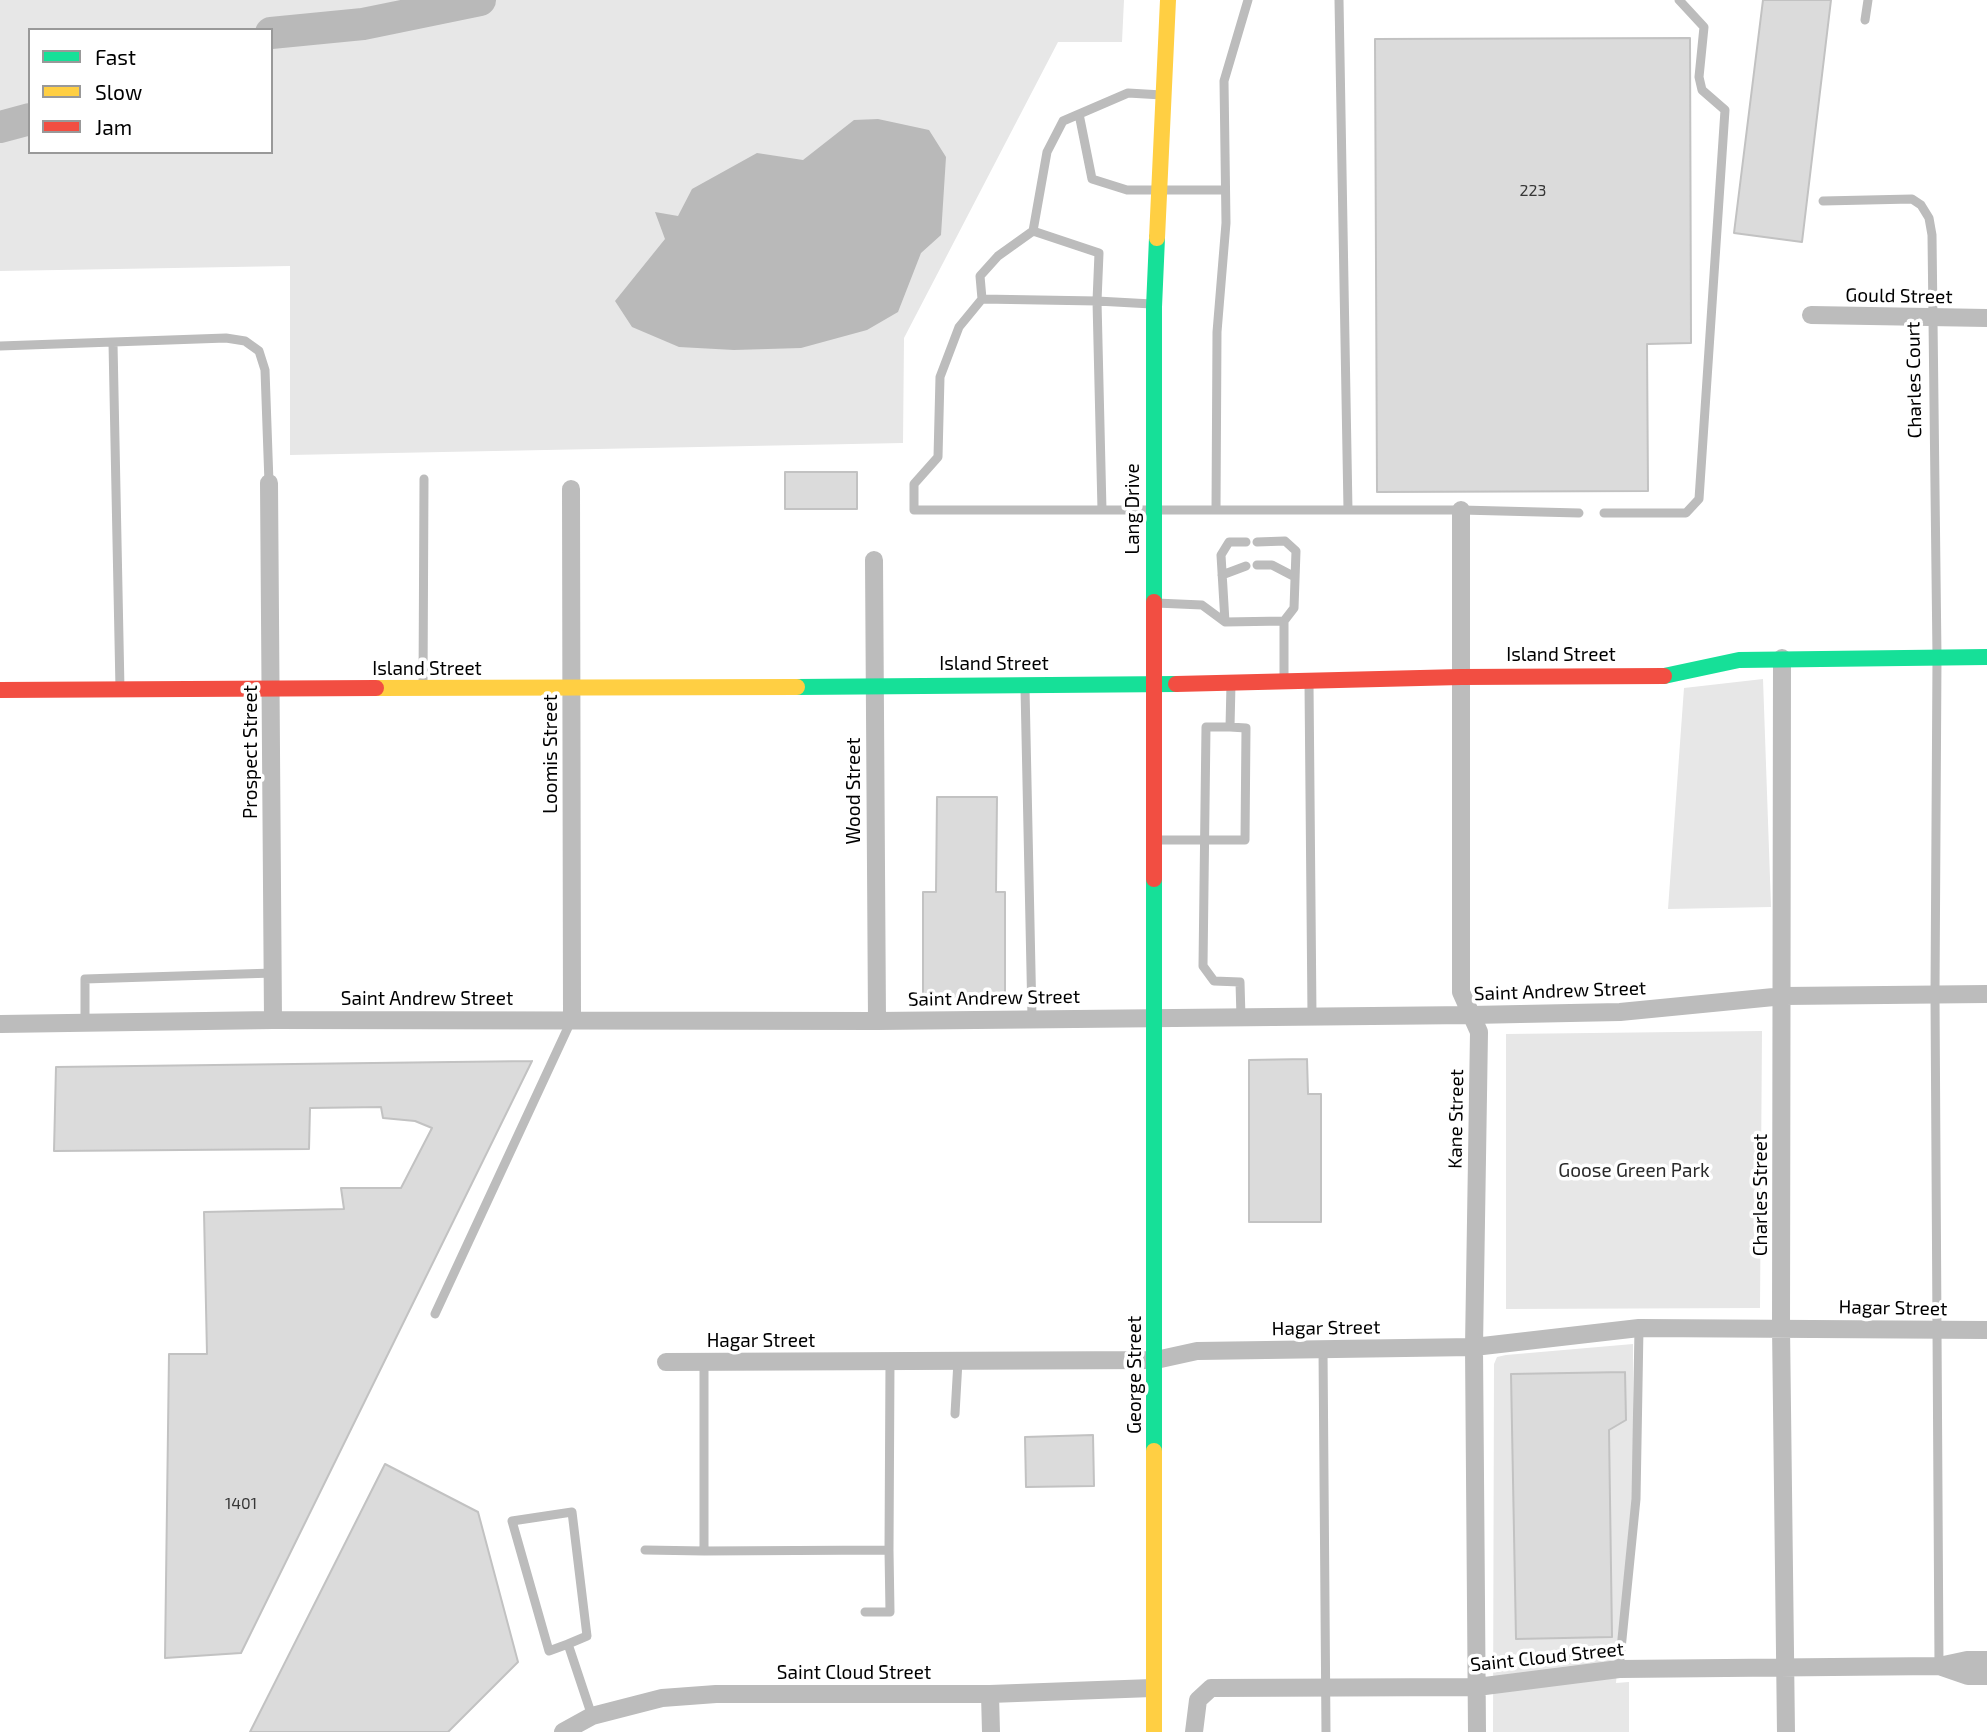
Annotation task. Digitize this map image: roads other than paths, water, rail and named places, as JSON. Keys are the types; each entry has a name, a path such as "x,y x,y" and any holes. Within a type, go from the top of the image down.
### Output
{"street":[{"name":"Lang Drive","path":"1154,1018 1157,685 1154,304 1168,0"},
{"name":"Gould Street","path":"1811,315 1987,318"},
{"name":"Prospect Street","path":"269,483 273,1020"},
{"name":"Loomis Street","path":"571,489 572,1019"},
{"name":"Kane Street","path":"1461,510 1461,992 1479,1032 1474,1347 1477,1732"},
{"name":"Wood Street","path":"874,560 877,1021"},
{"name":"Island Street","path":"0,690 572,690 874,685 1157,685 1461,677 1675,676 1740,660 1987,657"},
{"name":"Charles Street","path":"1782,658 1782,1327 1786,1732"},
{"name":"Saint Andrew Street","path":"0,1024 273,1020 877,1021 1471,1015 1620,1012 1784,996 1987,994"},
{"name":"George Street","path":"1154,1018 1154,1732"},
{"name":"Hagar Street","path":"666,1362 1156,1360 1197,1351 1474,1347 1639,1328 1987,1330"},
{"name":"Saint Cloud Street","path":"1194,1732 1198,1700 1202,1693 1211,1688 1477,1687 1619,1669 1939,1666 1968,1660 1987,1660"},
{"name":"Saint Cloud Street","path":"1939,1666 1968,1676 1987,1676"},
{"name":"Saint Cloud Street","path":"563,1732 593,1716 652,1700 716,1694 990,1694 1152,1688"},
{"path":"990,1694 991,1732"}],"lane":[{"path":"1216,510 1217,332 1226,223 1224,81 1229,56 1248,0"},
{"path":"1339,0 1348,510"},
{"path":"1604,513 1686,513 1699,499 1725,110 1702,90 1699,77 1704,27 1679,0"},
{"path":"1865,20 1868,0"},
{"path":"1162,95 1128,93 1063,121 1047,152 1033,231 998,256 980,276 982,299 959,327 940,377 938,457 914,484 914,510 1461,510 1579,513"},
{"path":"1079,114 1092,179 1127,190 1225,190"},
{"name":"Charles Court","path":"1823,201 1912,199 1921,205 1929,218 1932,235 1930,318 1937,657 1935,994 1939,1666"},
{"path":"1033,231 1099,253 1097,301 1102,510"},
{"path":"982,299 1154,304"},
{"path":"0,346 226,338 246,341 259,351 265,370 269,483"},
{"path":"113,343 120,689"},
{"path":"423,690 424,479"},
{"path":"1225,622 1221,555 1229,541 1246,542"},
{"path":"1257,541 1285,541 1296,551 1294,608 1284,621 1284,681"},
{"path":"1258,565 1272,565 1295,577"},
{"path":"1222,575 1246,566"},
{"path":"1155,603 1202,605 1225,622 1284,621"},
{"path":"1309,681 1312,1016"},
{"path":"1230,727 1231,683"},
{"path":"1024,685 1032,1018"},
{"path":"1156,840 1205,840 1245,840 1241,797 1241,746 1246,728 1206,727 1205,764 1205,840 1203,967 1214,981 1240,982 1241,1018"},
{"path":"1205,764 1218,758"},
{"path":"1205,791 1217,785"},
{"path":"1205,816 1217,809"},
{"path":"85,1023 85,979 273,973"},
{"path":"435,1314 572,1019"},
{"path":"1619,1669 1636,1499 1639,1328"},
{"path":"1323,1349 1326,1732"},
{"path":"865,1612 890,1612 890,1361"},
{"path":"956,1414 958,1361"},
{"path":"704,1362 704,1551"},
{"path":"572,1513 587,1636 568,1644 549,1651 512,1521 572,1513"},
{"path":"645,1550 889,1550"},
{"path":"568,1644 593,1716"}],"waterway":[{"path":"273,33 363,24 480,0"},
{"path":"0,127 28,120"}],"park label":[{"name":"Goose Green Park","path":"1634,1171"}]}
